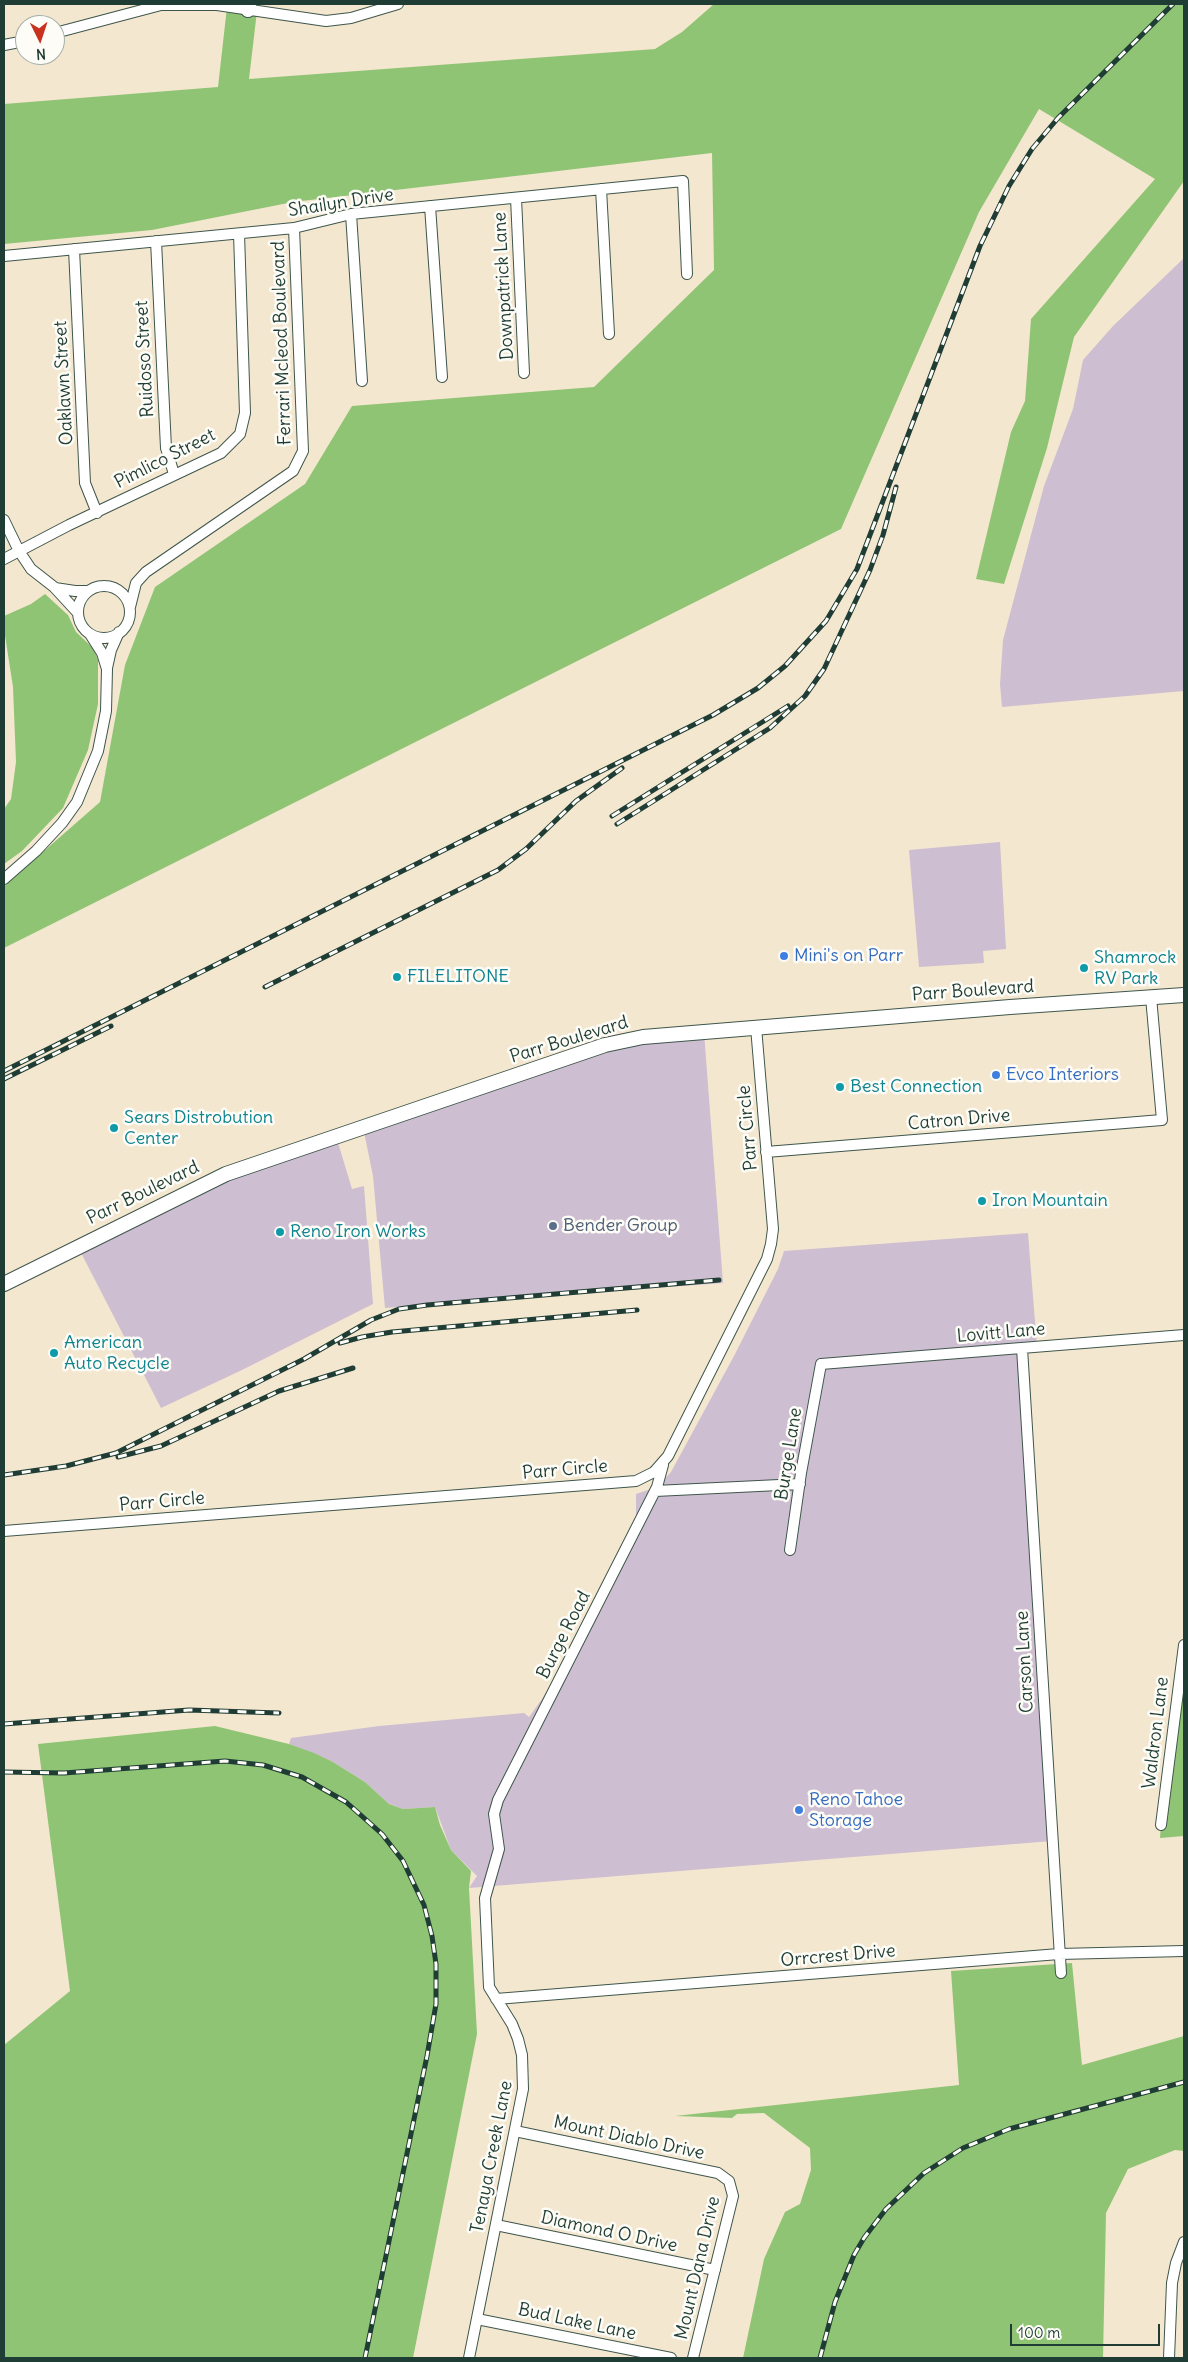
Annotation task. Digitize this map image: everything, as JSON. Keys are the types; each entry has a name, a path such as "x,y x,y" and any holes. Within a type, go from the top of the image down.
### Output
{"main road":[{"name":"Parr Boulevard","path":"4,1284 199,1186 241,1169 605,1045 643,1037 756,1027 1184,995"}],"street":[{"path":"65,30 126,9 160,6 217,5 249,7 326,21 351,18 398,4"},
{"name":"Shailyn Drive","path":"4,256 240,234 294,228 351,214 683,181 687,274"},
{"path":"601,189 609,334"},
{"name":"Downpatrick Lane","path":"516,198 524,373"},
{"path":"430,206 442,377"},
{"path":"351,214 362,381"},
{"name":"Ferrari Mcleod Boulevard","path":"136,583 146,572 294,471 303,451 294,228"},
{"name":"Pimlico Street","path":"4,559 68,525 221,453 240,434 245,413 240,234"},
{"name":"Ruidoso Street","path":"156,241 166,448 174,474"},
{"name":"Oaklawn Street","path":"74,249 85,483 97,513"},
{"path":"4,520 19,551 32,569 42,580 54,587 78,613"},
{"path":"4,878 36,851 62,823 77,802 89,777 104,729 108,686 107,669 102,653 80,621 78,613 80,600 96,587 113,588 136,583 127,623 119,632 111,650 107,669"},
{"path":"54,587 75,591 89,591"},
{"path":"113,588 121,592 130,607"},
{"path":"90,634 107,638 119,632"},
{"name":"Catron Drive","path":"766,1152 1162,1120 1151,997"},
{"name":"Parr Circle","path":"4,1531 636,1481 654,1472 663,1464 767,1259 772,1230 756,1027"},
{"name":"Lovitt Lane","path":"821,1364 1184,1335"},
{"name":"Carson Lane","path":"1022,1348 1060,1974"},
{"name":"Burge Lane","path":"790,1550 821,1364"},
{"name":"Burge Road","path":"495,1821 494,1814 498,1800 655,1491 663,1464"},
{"path":"655,1491 800,1484"},
{"name":"Waldron Lane","path":"1161,1825 1184,1645"},
{"name":"Tenaya Creek Lane","path":"469,2358 524,2089 522,2055 512,2024 496,2000 490,1986 486,1944 485,1898 498,1849 498,1832 495,1821"},
{"name":"Orrcrest Drive","path":"496,2000 1059,1954 1184,1951"},
{"name":"Mount Diablo Drive","path":"515,2131 718,2173 724,2176 730,2185"},
{"name":"Mount Dana Drive","path":"693,2358 733,2196 730,2185"},
{"name":"Diamond O Drive","path":"496,2225 715,2270"},
{"path":"1169,2358 1172,2283 1176,2263 1184,2242"},
{"name":"Bud Lake Lane","path":"477,2318 671,2358"}],"shaded area":[{"path":"1184,258 1184,691 1002,707 1000,684 1003,640 1044,486 1073,409 1083,360 1113,326"},
{"path":"1000,842 1006,949 983,951 984,963 919,967 909,850"},
{"name":"Bender Group","path":"704,1032 723,1283 385,1308 373,1176 363,1127 605,1045"},
{"name":"Reno Iron Works","path":"336,1136 352,1189 364,1186 373,1304 242,1370 161,1408 78,1247 199,1185"},
{"path":"1028,1233 1037,1347 1022,1348 1052,1841 469,1888 477,1876 451,1850 435,1807 403,1809 389,1804 365,1782 333,1762 289,1744 291,1738 379,1726 524,1713 529,1717 562,1666 636,1522 636,1494 657,1487 671,1472 734,1356 778,1269 784,1251"}],"green space":[{"path":"714,4 1184,4 1184,181 1074,337 1047,448 1004,584 976,579 1011,432 1025,401 1031,319 1155,179 1039,109 979,212 841,529 4,948 4,886 100,802 125,665 155,587 305,484 352,406 594,387 714,270 712,153 293,202 152,230 4,244 4,104 218,87 227,7 257,11 249,79 655,49 682,32"},
{"path":"45,594 68,615 76,632 93,648 98,660 98,704 88,750 63,808 22,851 4,864 4,809 11,799 16,762 13,687 4,629 4,616 31,604"},
{"path":"1184,1645 1184,1836 1160,1838 1161,1825"},
{"path":"215,1726 289,1744 314,1753 333,1762 365,1782 389,1804 403,1809 435,1807 440,1825 451,1850 471,1871 469,1888 477,2034 413,2358 4,2358 4,2045 70,1991 38,1744"},
{"path":"1072,1963 1082,2065 1184,2036 1184,2151 1175,2150 1128,2169 1106,2213 1103,2358 743,2358 764,2259 785,2212 800,2204 811,2170 810,2148 764,2113 737,2114 732,2118 675,2116 959,2085 951,1971"}],"railway":[{"path":"4,1071 713,715 758,688 785,666 826,621 857,569 980,246 1009,186 1032,149 1058,118 1173,4"},
{"path":"617,824 770,728 805,696 824,669 870,570 883,535 896,487"},
{"path":"612,816 788,706"},
{"path":"265,987 498,870 526,849 576,801 622,768"},
{"path":"4,1079 111,1026"},
{"path":"4,1475 66,1466 116,1453 304,1359 371,1320 399,1309 719,1280"},
{"path":"340,1343 392,1332 637,1310"},
{"path":"118,1457 161,1446 279,1391 353,1368"},
{"path":"4,1724 189,1710 279,1713"},
{"path":"4,1772 64,1773 225,1761 263,1765 302,1777 346,1802 382,1834 403,1861 424,1905 432,1936 436,1964 436,2004 365,2358"},
{"path":"820,2358 835,2302 854,2255 886,2209 924,2173 963,2148 1009,2129 1184,2082"}],"place":[{"name":"Mini's on Parr","path":"784,956"},
{"name":"Shamrock RV Park","path":"1084,968"},
{"name":"FILELITONE","path":"397,977"},
{"name":"Evco Interiors","path":"996,1075"},
{"name":"Best Connection","path":"840,1087"},
{"name":"Sears Distrobution Center","path":"114,1128"},
{"name":"Iron Mountain","path":"982,1201"},
{"name":"Bender Group","path":"553,1226"},
{"name":"Reno Iron Works","path":"280,1232"},
{"name":"American Auto Recycle","path":"54,1353"},
{"name":"Reno Tahoe Storage","path":"799,1810"}]}
